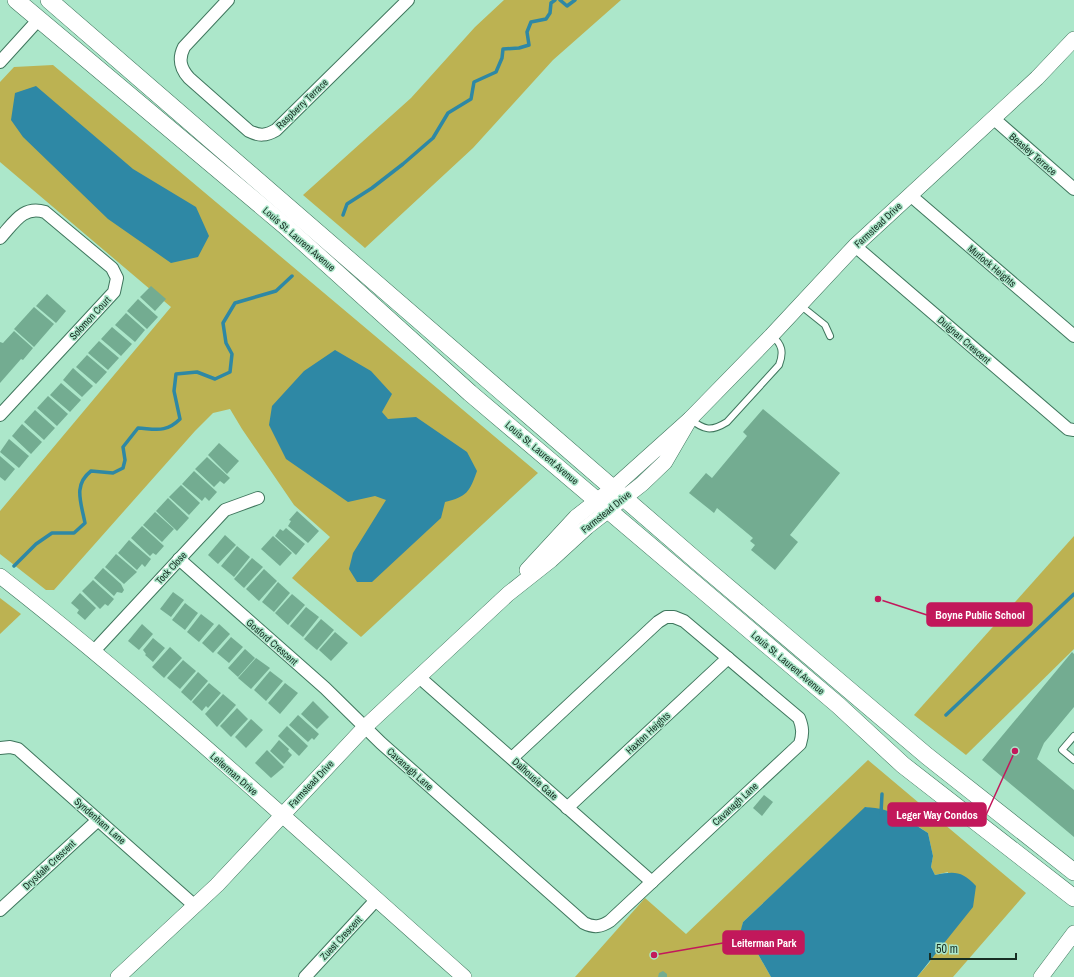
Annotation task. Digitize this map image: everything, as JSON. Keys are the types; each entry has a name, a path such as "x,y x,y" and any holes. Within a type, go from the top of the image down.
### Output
{"main road":[{"name":"Louis St. Laurent Avenue","path":"16,0 284,225 470,393 838,705 903,765 1074,898"},
{"name":"Louis St. Laurent Avenue","path":"53,1 618,494 927,756 1074,872"}],"street":[{"name":"Raspberry Terrace","path":"228,0 184,47 180,63 183,72 189,78 249,131 261,135 269,134 276,130 408,0"},
{"path":"0,62 39,19"},
{"name":"Farmstead Drive","path":"118,977 217,885 365,727 508,594 538,558 576,517 603,505 618,494 771,336 855,246 1037,78 1074,40"},
{"name":"Beasley Terrace","path":"993,118 1074,189"},
{"name":"Murlock Heights","path":"910,195 1074,336"},
{"name":"Solomon Court","path":"0,238 22,214 28,210 37,209 45,212 112,268 117,278 114,292 0,415"},
{"name":"Duignan Crescent","path":"855,246 1068,428 1074,430"},
{"name":"Tock Close","path":"93,652 225,510 258,498"},
{"name":"Gosford Crescent","path":"179,559 325,688 365,727"},
{"name":"Leiterman Drive","path":"0,576 93,652 281,815 464,977"},
{"name":"Cavanagh Lane","path":"365,727 572,912 591,926 603,926 610,921 800,744 803,734 802,726 798,718 684,620 674,617 666,617 658,622 512,758"},
{"name":"Haxton Heights","path":"567,808 728,658"},
{"name":"Dalhousie Gate","path":"419,677 652,882"},
{"name":"Syndenham Lane","path":"0,748 10,747 18,750 195,906"},
{"name":"Drysdale Crescent","path":"0,910 98,820"},
{"name":"Zuest Crescent","path":"305,977 376,900"},
{"path":"1041,977 1074,933"}],"lane":[{"path":"800,304 826,326 830,336"},
{"path":"690,419 700,427 705,428 717,428 726,422 779,365 783,354 782,349 779,342 771,336"},
{"path":"1074,736 1062,750 1074,760"}],"shaded area":[{"path":"504,0 621,0 553,60 473,148 365,248 303,195 411,98 475,27"},
{"path":"53,65 538,473 361,637 292,578 330,537 294,505 230,409 213,413 195,431 54,590 46,590 0,554 0,511 171,307 0,162 0,82 14,67"},
{"path":"1074,536 1074,649 966,755 914,715"},
{"path":"0,598 21,614 0,634"},
{"path":"868,760 1026,893 953,977 917,977 930,962 948,872 935,875 931,867 933,856 928,833 907,819 866,807 743,922 740,937 754,947 771,977 575,977 645,898 686,934"}],"water":[{"path":"36,86 133,169 196,207 209,236 198,257 171,263 108,219 23,137 11,120 15,93"},
{"path":"335,350 371,371 392,394 382,412 388,419 416,417 467,452 477,471 467,492 458,498 445,502 441,518 372,582 357,582 349,569 353,553 386,500 375,496 348,502 286,459 269,425 272,406 304,371"},
{"path":"865,807 892,812 928,833 933,856 931,867 935,875 958,873 971,881 976,886 973,907 917,977 771,977 754,947 739,937 743,922"}],"building":[{"path":"151,286 166,299 155,311 140,297"},
{"path":"47,294 66,311 56,323 36,306"},
{"path":"138,299 158,317 147,329 127,311"},
{"path":"34,307 54,324 34,347 14,329"},
{"path":"126,313 145,330 135,342 115,325"},
{"path":"112,327 132,344 121,356 101,339"},
{"path":"14,331 33,348 0,383 0,342 3,343"},
{"path":"99,341 119,358 108,370 88,353"},
{"path":"87,355 107,372 96,384 76,367"},
{"path":"73,368 93,386 82,397 63,380"},
{"path":"61,383 81,400 70,412 50,395"},
{"path":"48,396 68,414 57,426 37,408"},
{"path":"763,409 840,473 790,535 798,542 775,570 751,550 755,545 750,541 753,538 717,508 714,513 689,493 706,473 712,478 747,436 743,432"},
{"path":"35,410 55,428 44,440 24,422"},
{"path":"22,424 42,442 31,454 12,436"},
{"path":"9,439 29,456 19,468 0,452"},
{"path":"219,443 239,461 227,474 208,455"},
{"path":"0,456 15,469 5,481 0,477"},
{"path":"207,457 230,478 224,484 220,481 214,487 195,469"},
{"path":"194,471 217,492 209,501 205,497 202,501 182,484"},
{"path":"181,485 200,503 189,515 169,497"},
{"path":"168,498 189,518 177,531 156,511"},
{"path":"297,511 319,531 308,543 288,526 291,521 289,520"},
{"path":"155,512 174,529 162,542 143,525"},
{"path":"142,526 164,546 156,555 153,553 150,556 131,538"},
{"path":"286,528 305,544 296,555 275,536 280,529 283,531"},
{"path":"225,535 236,545 218,564 208,555"},
{"path":"273,536 292,553 280,566 261,549"},
{"path":"129,540 151,559 145,567 142,564 137,570 118,553"},
{"path":"237,546 250,557 234,577 221,566"},
{"path":"116,554 137,572 124,584 105,567"},
{"path":"252,558 263,567 244,588 234,579"},
{"path":"103,568 121,584 124,590 122,593 117,592 114,596 94,578"},
{"path":"264,569 277,581 259,601 246,589"},
{"path":"93,580 114,599 108,606 105,604 100,609 82,591"},
{"path":"278,582 290,593 274,612 262,602"},
{"path":"173,592 184,600 171,617 160,609"},
{"path":"80,593 96,608 85,620 77,613 79,610 71,603"},
{"path":"292,594 305,605 288,625 275,613"},
{"path":"185,603 198,613 185,630 172,620"},
{"path":"306,607 319,617 303,637 290,626"},
{"path":"201,614 214,624 199,642 187,632"},
{"path":"321,619 334,630 317,650 304,639"},
{"path":"142,624 153,634 139,650 128,641"},
{"path":"219,624 230,634 213,653 202,643"},
{"path":"335,632 348,643 331,661 319,650"},
{"path":"231,637 243,647 229,663 217,653"},
{"path":"153,638 165,648 153,662 145,655 146,654 143,650"},
{"path":"170,647 182,658 164,678 152,667"},
{"path":"245,649 255,658 238,677 228,668"},
{"path":"1072,652 1074,654 1074,707 1044,743 1037,759 1074,790 1074,837 982,760"},
{"path":"256,658 270,668 251,689 238,678"},
{"path":"183,660 196,671 180,689 167,678"},
{"path":"270,671 283,681 266,701 254,690"},
{"path":"198,672 208,681 191,701 181,692"},
{"path":"209,683 221,693 208,708 206,706 202,711 192,702"},
{"path":"285,683 298,693 280,714 268,703"},
{"path":"223,694 236,705 217,727 205,714"},
{"path":"313,701 329,717 317,729 301,714"},
{"path":"237,708 248,719 231,737 220,726"},
{"path":"298,715 319,734 314,740 312,738 308,742 289,725"},
{"path":"251,719 263,730 246,748 235,737"},
{"path":"287,726 308,746 299,756 278,736"},
{"path":"279,740 289,749 288,751 292,755 284,764 270,751"},
{"path":"267,750 284,767 271,778 255,763"},
{"path":"764,795 773,802 762,816 753,808"},
{"path":"663,971 667,974 667,977 658,977 659,973"}],"waterway":[{"path":"343,215 347,204 372,188 403,164 433,138 448,113 471,99 474,82 496,72 502,58 503,49 519,48 529,45 527,32 531,22 546,19 550,13 551,3 555,0"},
{"path":"560,0 567,6 575,0"},
{"path":"14,566 36,544 52,533 74,533 85,523 80,501 80,488 85,476 91,471 113,473 123,468 125,460 123,447 138,428 165,428 180,419 174,391 176,374 197,372 215,379 230,372 232,354 226,343 223,323 235,303 276,291 292,276"},
{"path":"946,715 1074,594"},
{"path":"881,813 882,794"}],"place":[{"name":"Boyne Public School","path":"878,599"},
{"name":"Leger Way Condos","path":"1015,751"},
{"name":"Leiterman Park","path":"654,955"}]}
